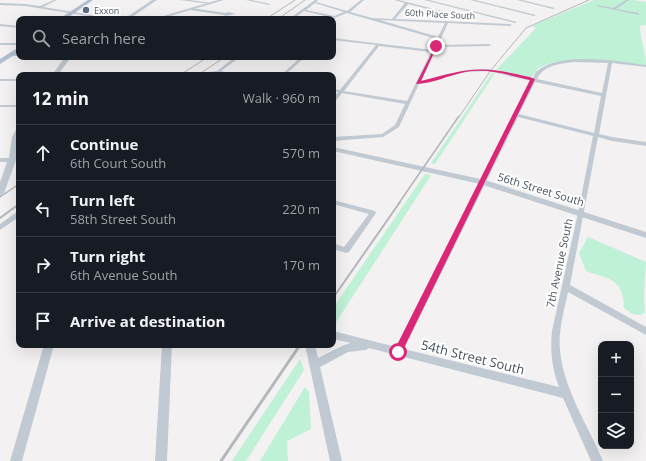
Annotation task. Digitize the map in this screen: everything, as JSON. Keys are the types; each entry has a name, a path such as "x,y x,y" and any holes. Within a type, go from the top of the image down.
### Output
{"main road":[{"path":"67,16 91,0"},
{"path":"0,62 16,51"}],"street":[{"path":"0,4 10,0"},
{"path":"41,7 56,0"},
{"path":"131,16 155,0"},
{"path":"182,0 210,3"},
{"path":"166,16 222,0"},
{"path":"247,0 269,4"},
{"path":"336,16 348,12 363,0"},
{"path":"394,0 451,14"},
{"path":"425,0 515,22"},
{"path":"471,0 534,14"},
{"path":"518,0 554,8"},
{"path":"614,9 627,0"},
{"path":"295,16 316,1 370,19 439,39"},
{"path":"393,20 408,3"},
{"path":"454,7 464,3"},
{"path":"0,4 41,7 97,16"},
{"path":"598,6 638,14"},
{"path":"191,9 226,15 225,16"},
{"path":"303,10 330,16"},
{"name":"60th Place South","path":"370,19 510,25"},
{"path":"336,139 384,136 390,133 397,126 447,22"},
{"path":"0,25 16,27"},
{"path":"336,39 378,45 434,49 489,46"},
{"path":"0,44 16,44"},
{"path":"336,97 378,45"},
{"path":"10,55 16,55"},
{"path":"56,72 65,60"},
{"path":"218,72 234,60"},
{"path":"286,72 300,60"},
{"path":"398,352 533,79 540,69 562,62 610,62 646,66"},
{"name":"7th Avenue South","path":"597,461 566,394 557,368 554,347 610,62"},
{"path":"418,83 466,70 491,70 604,94"},
{"path":"0,80 16,80"},
{"path":"336,90 408,103"},
{"path":"0,106 16,106"},
{"path":"516,115 596,135 646,144"},
{"path":"0,193 15,160 16,137"},
{"name":"56th Street South","path":"336,150 482,182 646,235"},
{"path":"0,160 15,160"},
{"path":"336,203 373,213 346,250 336,247"},
{"path":"0,228 16,216"},
{"path":"566,287 646,331"},
{"name":"54th Street South","path":"336,336 566,394"},
{"name":"54th Street South","path":"314,365 347,348 373,346"},
{"path":"16,461 48,348"},
{"path":"161,461 167,348"},
{"path":"311,348 336,461"}],"green space":[{"path":"594,0 633,0 646,2 646,25 640,26 646,65 592,60 563,61 551,63 539,68 531,78 496,70 536,28 532,26"},
{"path":"492,73 495,73 435,164 431,163"},
{"path":"425,174 431,175 336,322 336,304"},
{"path":"588,237 646,262 644,294 645,312 641,315 632,314 624,308 621,291 614,282 586,271 579,253"},
{"path":"300,359 304,370 246,461 232,461"},
{"path":"305,387 309,392 311,429 287,441 288,461 260,461"}],"railway":[{"path":"271,16 295,0"},
{"path":"282,16 305,0"},
{"path":"459,117 491,70 526,28 589,0"},
{"path":"185,72 203,60"},
{"path":"202,72 220,60"},
{"path":"399,203 459,116"},
{"path":"0,197 16,186"},
{"path":"336,294 400,202"},
{"path":"0,218 16,206"},
{"path":"221,461 298,348"}],"place":[{"name":"Exxon","path":"86,10"}],"route":[{"path":"398,352 533,79 491,70 466,70 418,83 436,46"}]}
